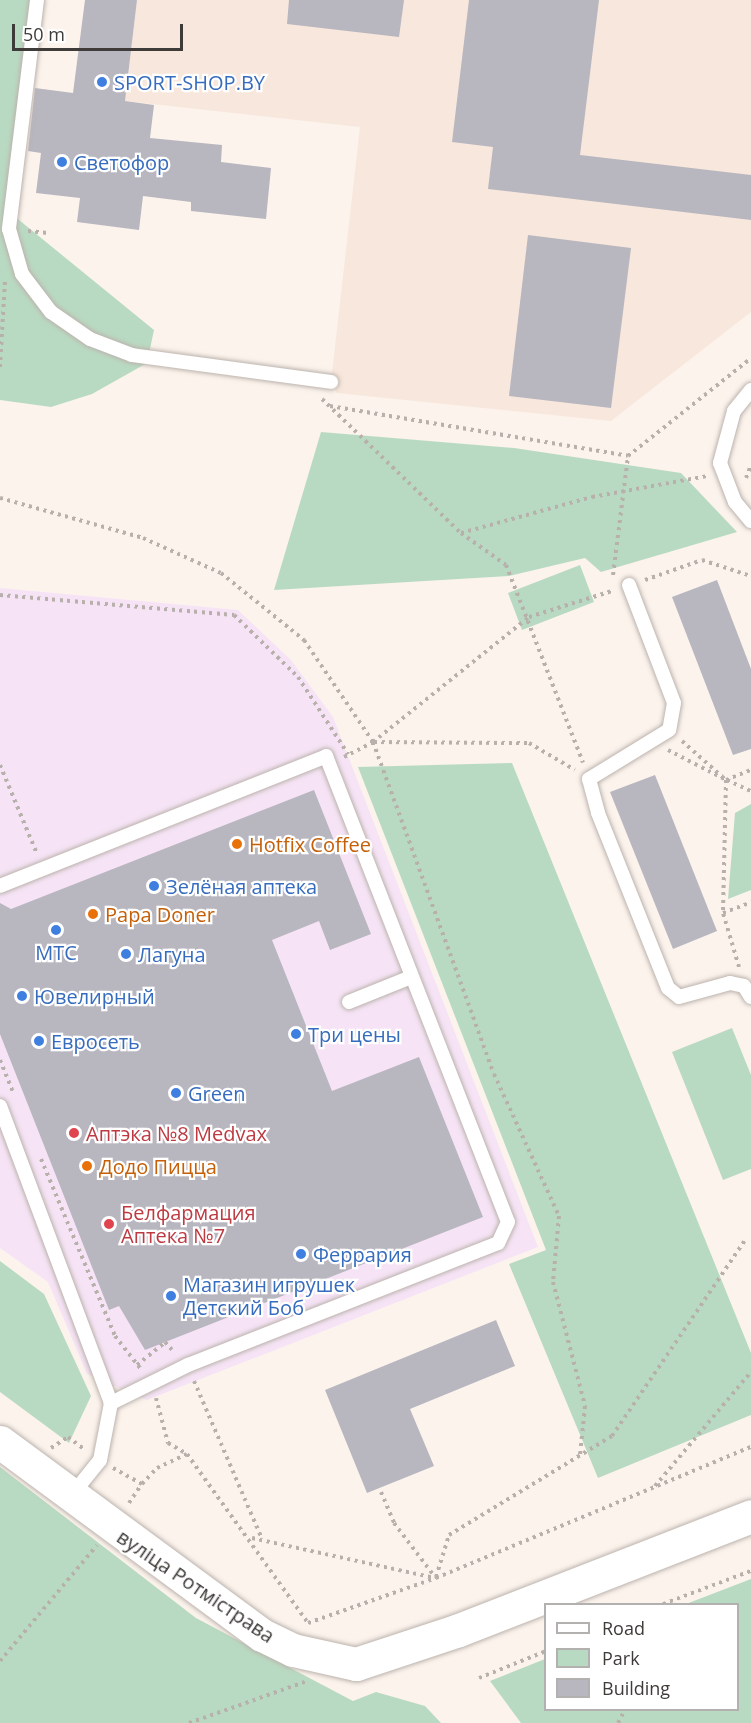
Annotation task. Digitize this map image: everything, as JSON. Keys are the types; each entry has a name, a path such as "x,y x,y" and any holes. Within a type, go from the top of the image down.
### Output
{"street":[{"name":"вуліца Ротмістрава","path":"0,1442 262,1635 293,1650 356,1664 459,1630 751,1516"}],"lane":[{"path":"37,0 9,229 22,274 51,312 90,339 132,355 331,382"},
{"path":"751,390 734,411 720,464 735,502 751,521"},
{"path":"629,585 674,703 669,730 590,779 598,813 668,988 679,997 730,983 748,991"},
{"path":"0,886 326,756 508,1222 507,1233 498,1243 150,1380 111,1403"},
{"path":"349,1002 411,977"},
{"path":"0,1106 111,1403 100,1460 71,1496"}],"path":[{"path":"0,367 6,275"},
{"path":"611,591 628,456 751,358"},
{"path":"301,379 461,533 506,565 529,617 590,779"},
{"path":"330,406 628,456"},
{"path":"461,533 623,492 750,468"},
{"path":"0,498 143,538 221,573 304,640 373,741 494,1074 559,1216 553,1282 585,1406 580,1455"},
{"path":"373,741 529,617 702,560 751,576"},
{"path":"0,595 234,615 298,677 348,754"},
{"path":"669,730 726,780"},
{"path":"373,741 529,743 590,779"},
{"path":"650,742 751,790"},
{"path":"0,765 43,869"},
{"path":"726,780 751,770"},
{"path":"726,780 723,913 748,991"},
{"path":"723,913 751,902"},
{"path":"0,1060 18,1104"},
{"path":"37,1148 115,1336 150,1380 168,1443 187,1454 251,1538 308,1623 436,1578 751,1447"},
{"path":"436,1578 449,1535 612,1436 745,1240"},
{"path":"137,1365 165,1342 188,1365 262,1539"},
{"path":"654,1488 751,1372"},
{"path":"46,1451 68,1437 100,1460 142,1484 158,1468 187,1454"},
{"path":"381,1492 394,1523 436,1578"},
{"path":"251,1538 436,1578"},
{"path":"1,1660 95,1548"},
{"path":"668,1603 751,1571"},
{"path":"679,1603 681,1597"},
{"path":"479,1678 544,1652"},
{"path":"189,1723 312,1680"}],"shaded area":[{"path":"137,0 751,0 751,312 611,421 337,393 331,382 360,127 125,101"},
{"path":"0,588 238,610 291,660 333,717 538,1247 147,1400 87,1374 48,1282 0,1248"}],"green space":[{"path":"0,0 34,0 8,211 154,330 147,363 92,394 51,407 0,400"},
{"path":"321,432 514,448 681,473 737,532 601,572 585,558 509,576 274,590"},
{"path":"580,565 594,602 522,630 508,593"},
{"path":"512,763 751,1353 751,1415 598,1478 509,1264 546,1250 358,767"},
{"path":"751,804 751,890 728,899 735,813"},
{"path":"732,1028 751,1075 751,1169 723,1180 672,1052"},
{"path":"0,1261 44,1294 91,1396 69,1443 0,1392"},
{"path":"0,1467 196,1618 353,1701 376,1692 425,1706 441,1723 0,1723"},
{"path":"751,1579 751,1723 521,1723 490,1681 544,1659 544,1711 739,1711 739,1603 689,1603"}],"building":[{"path":"85,0 137,0 125,101 154,105 150,138 222,145 221,162 271,168 266,219 191,211 191,202 143,196 139,230 77,222 80,198 36,193 41,153 28,151 35,88 73,93"},
{"path":"289,0 404,0 399,37 287,24"},
{"path":"469,0 599,0 580,155 751,175 751,220 488,189 493,147 452,142"},
{"path":"528,235 631,248 611,408 509,396"},
{"path":"717,580 751,669 751,749 733,755 672,597"},
{"path":"655,775 717,931 673,949 610,792"},
{"path":"314,790 371,934 330,950 319,921 272,940 332,1091 419,1057 483,1217 145,1350 119,1306 109,1310 0,1034 0,903 11,909"},
{"path":"496,1320 515,1366 410,1409 434,1466 367,1493 325,1390"}],"place":[{"name":"SPORT-SHOP.BY","path":"102,82"},
{"name":"Светофор","path":"62,162"},
{"name":"Hotfix Coffee","path":"237,844"},
{"name":"Зелёная аптека","path":"154,886"},
{"name":"Papa Doner","path":"93,914"},
{"name":"МТС","path":"56,930"},
{"name":"Лагуна","path":"126,954"},
{"name":"Ювелирный","path":"22,996"},
{"name":"Три цены","path":"296,1034"},
{"name":"Евросеть","path":"39,1041"},
{"name":"Green","path":"176,1093"},
{"name":"Аптэка №8 Medvax","path":"74,1133"},
{"name":"Додо Пицца","path":"87,1166"},
{"name":"Белфармация Аптека №7","path":"109,1224"},
{"name":"Феррария","path":"301,1254"},
{"name":"Магазин игрушек Детский Боб","path":"171,1296"}]}
